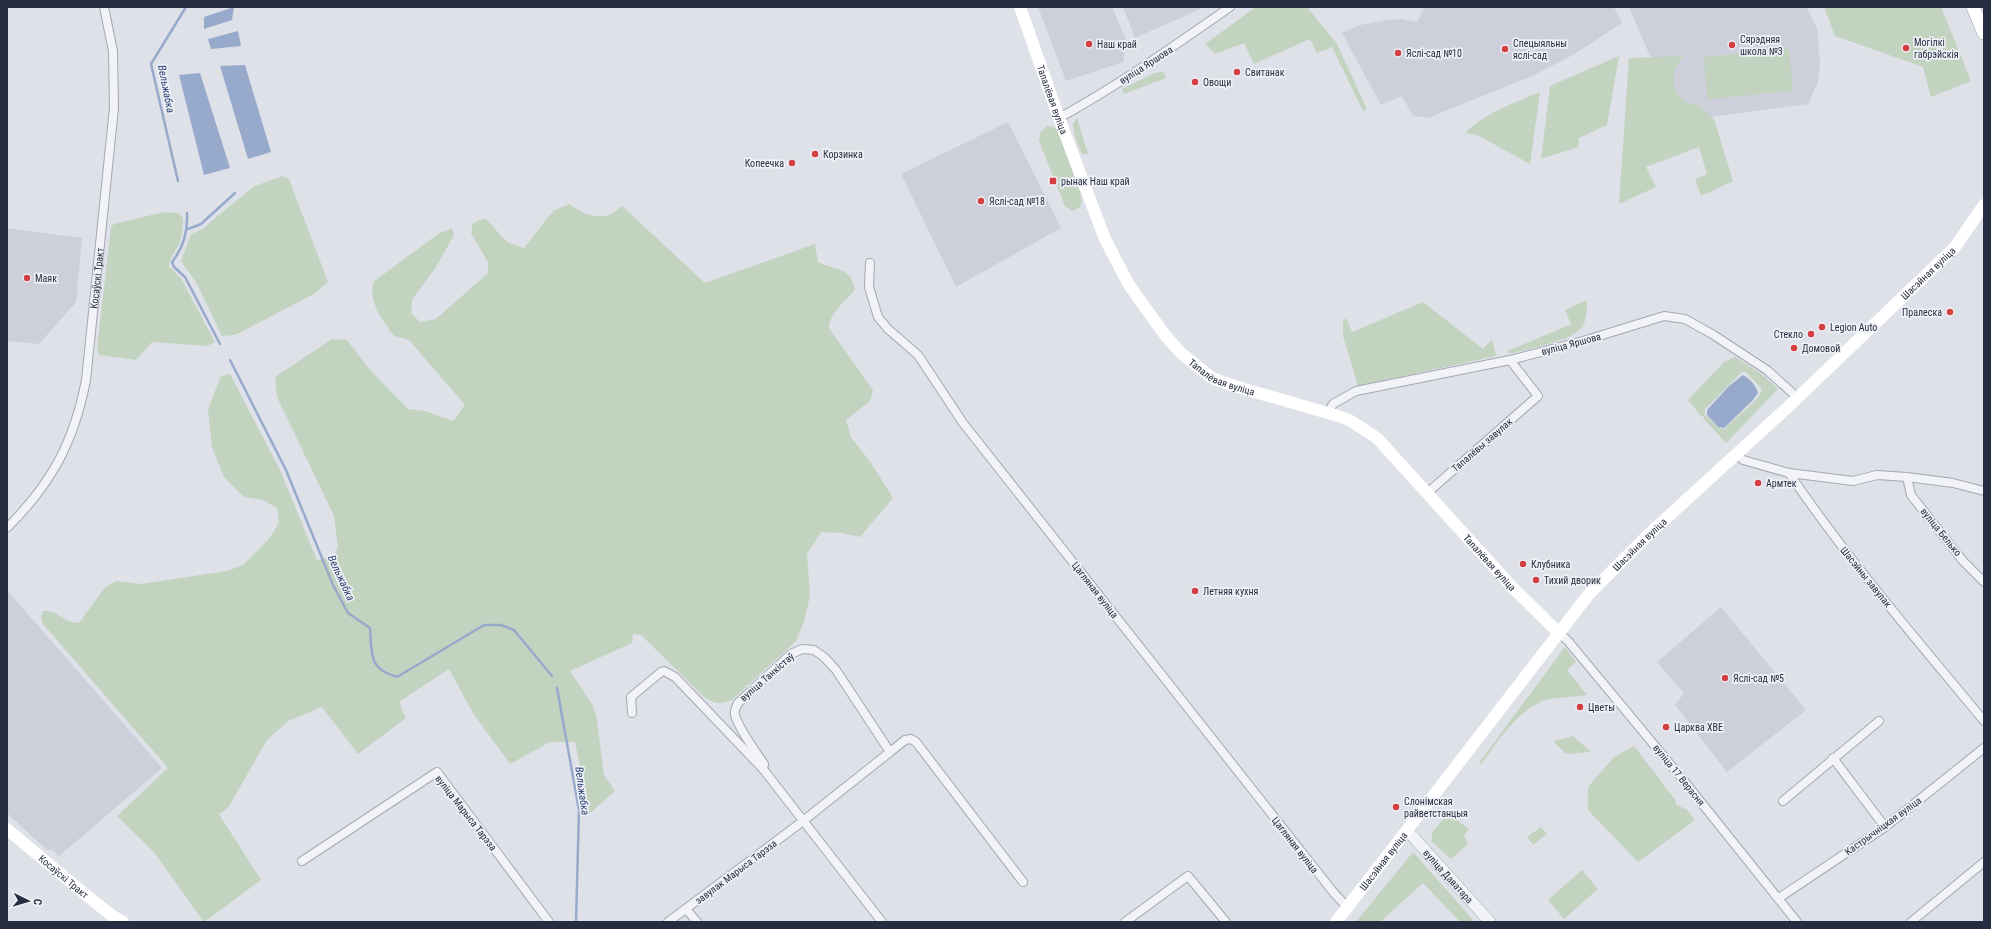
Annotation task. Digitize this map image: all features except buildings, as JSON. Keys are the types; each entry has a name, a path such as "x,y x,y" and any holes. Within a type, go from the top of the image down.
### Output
{"main road":[{"name":"Тапалёвая вуліца","path":"1020,7 1059,118 1105,239 1129,285 1147,312 1181,353 1212,378 1351,421 1376,438 1513,588 1558,632"},
{"path":"1973,7 1984,33"},
{"name":"Шасэйная вуліца","path":"1336,922 1558,632 1609,573 1798,398 1955,247 1984,205"},
{"name":"Косаўскі Тракт","path":"7,829 111,915 123,922"}],"street":[{"name":"Косаўскі Тракт","path":"7,528 35,496 61,457 73,433 81,407 86,380 114,108 112,51 104,7"},
{"name":"вуліца Яршова","path":"1059,118 1089,101 1188,38 1230,7"},
{"name":"Цагляная вуліца","path":"870,263 869,287 878,317 888,329 918,355 963,423 1347,908"},
{"name":"вуліца Яршова","path":"1328,413 1333,404 1356,391 1510,360 1583,341 1664,316 1674,316 1684,319 1712,334 1767,370 1798,398"},
{"name":"Тапалёвы завулак","path":"1426,494 1538,396 1510,360"},
{"path":"1736,454 1743,460 1789,473 1853,481 1877,475 1907,477 1953,483 1984,492"},
{"name":"Шасэйны завулак","path":"1789,473 1822,522 1984,721"},
{"name":"вуліца Белько","path":"1907,477 1911,495 1964,561 1984,582"},
{"name":"вуліца 17 Верасня","path":"1558,632 1568,641 1644,732 1797,922"},
{"name":"вуліца Танкістаў","path":"763,769 764,764 739,724 735,715 735,709 738,703 791,654 802,649 814,650 824,657 836,670 890,752"},
{"name":"вуліца Танкістаў","path":"632,713 631,697 648,681 664,671 675,677 701,702 763,769 882,922"},
{"path":"1783,801 1879,721"},
{"path":"803,821 905,740 911,739 916,742 1023,882"},
{"name":"Кастрычніцкая вуліца","path":"1779,898 1885,827 1984,748"},
{"path":"1833,758 1885,827"},
{"name":"вуліца Марыса Тарэза","path":"302,861 437,772 550,922"},
{"name":"завулак Марыса Тарэза","path":"668,922 803,821"},
{"name":"вуліца Даватара","path":"1407,830 1490,922"},
{"path":"1912,922 1984,862"},
{"path":"1125,922 1188,876 1226,922"},
{"path":"686,909 697,922"}],"shaded area":[{"name":"Наш край","path":"1038,7 1112,7 1127,42 1123,62 1066,81"},
{"path":"1123,7 1205,7 1135,38"},
{"name":"Спецыяльны яслі-сад","path":"1425,7 1614,7 1622,23 1573,55 1530,77 1428,118 1413,116 1402,96 1381,105 1342,33 1360,25 1387,20 1401,19 1417,22"},
{"name":"Сярэдняя школа №3","path":"1629,7 1812,7 1807,9 1817,28 1820,62 1818,82 1808,104 1703,118 1669,101"},
{"name":"Яслі-сад №18","path":"1008,122 1061,228 956,287 901,174"},
{"path":"7,228 82,238 76,302 39,344 7,341"},
{"path":"7,590 162,768 59,856 53,850 47,850 7,813"},
{"name":"Яслі-сад №5","path":"1721,607 1806,710 1727,772 1675,705 1684,693 1657,662"}],"green space":[{"path":"1256,7 1307,7 1337,44 1367,109 1363,111 1332,47 1317,53 1310,39 1254,64 1244,43 1215,54 1205,44"},
{"name":"Могілкі габрэйскія","path":"1824,7 1941,7 1971,81 1931,97 1923,67 1835,36"},
{"path":"1789,49 1793,91 1707,99 1704,57"},
{"path":"1619,56 1607,125 1579,138 1578,147 1541,159 1550,86"},
{"path":"1683,56 1675,69 1673,81 1676,92 1686,102 1698,105 1714,119 1733,181 1701,196 1695,179 1707,174 1699,147 1646,167 1656,187 1619,204 1629,58"},
{"path":"1163,72 1166,78 1124,94 1122,89 1155,73"},
{"path":"1540,92 1530,164 1477,135 1465,133 1491,114"},
{"path":"1077,118 1088,154 1082,154 1075,137 1073,124"},
{"path":"1047,126 1054,127 1059,134 1080,192 1082,202 1079,208 1072,211 1065,206 1039,141 1041,131"},
{"path":"282,176 289,179 328,282 314,294 235,335 222,336 196,282 181,261 191,234 201,230 253,187"},
{"path":"569,204 589,215 596,216 608,215 615,212 622,206 705,283 815,244 818,262 841,270 850,276 853,282 855,289 835,312 829,328 873,390 870,401 846,420 851,437 871,463 893,498 860,537 842,533 821,532 807,554 810,595 804,622 796,641 732,700 724,703 717,703 710,701 703,696 641,635 633,634 632,643 570,671 592,704 596,714 604,775 615,791 587,816 586,796 575,742 550,742 510,764 473,713 449,669 399,702 406,718 358,754 322,707 288,721 267,740 228,808 219,814 261,880 204,922 154,852 117,816 168,768 43,624 41,617 43,611 53,612 68,621 79,623 105,587 117,581 141,584 227,571 243,565 268,540 279,523 277,508 263,500 244,497 224,477 212,447 208,409 221,376 230,374 280,470 317,560 333,557 338,547 334,516 277,397 275,377 332,339 347,340 370,370 408,409 425,411 453,421 465,405 409,340 394,336 381,317 375,304 372,290 373,282 438,234 452,228 454,235 436,267 412,300 411,313 420,322 436,319 488,273 488,262 471,233 473,223 485,218 507,242 524,248 553,211"},
{"path":"164,212 178,213 183,218 181,237 170,260 169,266 182,280 215,342 207,346 152,342 136,360 99,355 97,349 111,227 114,224"},
{"path":"1587,300 1585,321 1577,332 1548,344 1509,354 1508,351 1571,324 1565,310"},
{"path":"1423,302 1483,349 1492,339 1496,356 1358,386 1343,336 1343,321 1346,318 1352,332"},
{"path":"1735,357 1762,374 1778,389 1726,443 1703,418 1706,415 1717,427 1724,429 1758,398 1762,389 1746,372 1742,372 1705,409 1705,414 1702,417 1688,400 1724,362"},
{"path":"1565,647 1576,662 1567,670 1587,695 1550,699 1529,709 1519,717 1503,735 1481,764 1479,763"},
{"path":"1573,736 1591,752 1566,754 1553,741"},
{"path":"1634,746 1676,801 1675,804 1687,810 1695,820 1638,862 1588,810 1588,787 1614,757"},
{"path":"1448,814 1469,829 1464,836 1468,844 1451,859 1431,841 1433,831"},
{"path":"1541,827 1547,834 1533,845 1527,837"},
{"path":"1413,852 1473,920 1471,922 1460,922 1423,883 1380,922 1356,922"},
{"path":"1582,870 1598,889 1564,919 1548,900"}],"water":[{"path":"234,7 232,20 204,29 204,17"},
{"path":"238,31 241,46 211,49 208,39"},
{"path":"245,65 271,152 248,159 220,66"},
{"path":"200,73 230,168 204,175 179,75"},
{"path":"1743,375 1752,382 1758,393 1753,400 1724,428 1718,427 1707,415 1707,410 1729,386"}],"waterway":[{"name":"Вельжабка","path":"178,181 151,64 186,7"},
{"path":"188,229 201,224 235,193"},
{"name":"Вельжабка","path":"187,213 186,233 180,251 172,262 174,267 185,277 220,344"},
{"name":"Вельжабка","path":"230,360 286,470 333,585 348,613 370,628 373,659 381,670 397,677 484,625 501,625 514,630 552,676"},
{"name":"Вельжабка","path":"557,688 579,810 576,922"}],"place":[{"name":"Наш край","path":"1089,44"},
{"name":"Сярэдняя школа №3","path":"1732,45"},
{"name":"Могілкі габрэйскія","path":"1906,48"},
{"name":"Спецыяльны яслі-сад","path":"1505,49"},
{"name":"Яслі-сад №10","path":"1398,53"},
{"name":"Свитанак","path":"1237,72"},
{"name":"Овощи","path":"1195,82"},
{"name":"Корзинка","path":"815,154"},
{"name":"Копеечка","path":"792,163"},
{"name":"рынак Наш край","path":"1053,181"},
{"name":"Яслі-сад №18","path":"981,201"},
{"name":"Маяк","path":"27,278"},
{"name":"Пралеска","path":"1950,312"},
{"name":"Legion Auto","path":"1822,327"},
{"name":"Стекло","path":"1811,334"},
{"name":"Домовой","path":"1794,348"},
{"name":"Армтек","path":"1758,483"},
{"name":"Клубника","path":"1523,564"},
{"name":"Тихий дворик","path":"1536,580"},
{"name":"Летняя кухня","path":"1195,591"},
{"name":"Яслі-сад №5","path":"1725,678"},
{"name":"Цветы","path":"1580,707"},
{"name":"Царква ХВЕ","path":"1666,727"},
{"name":"Слонімская райветстанцыя","path":"1396,807"}]}
